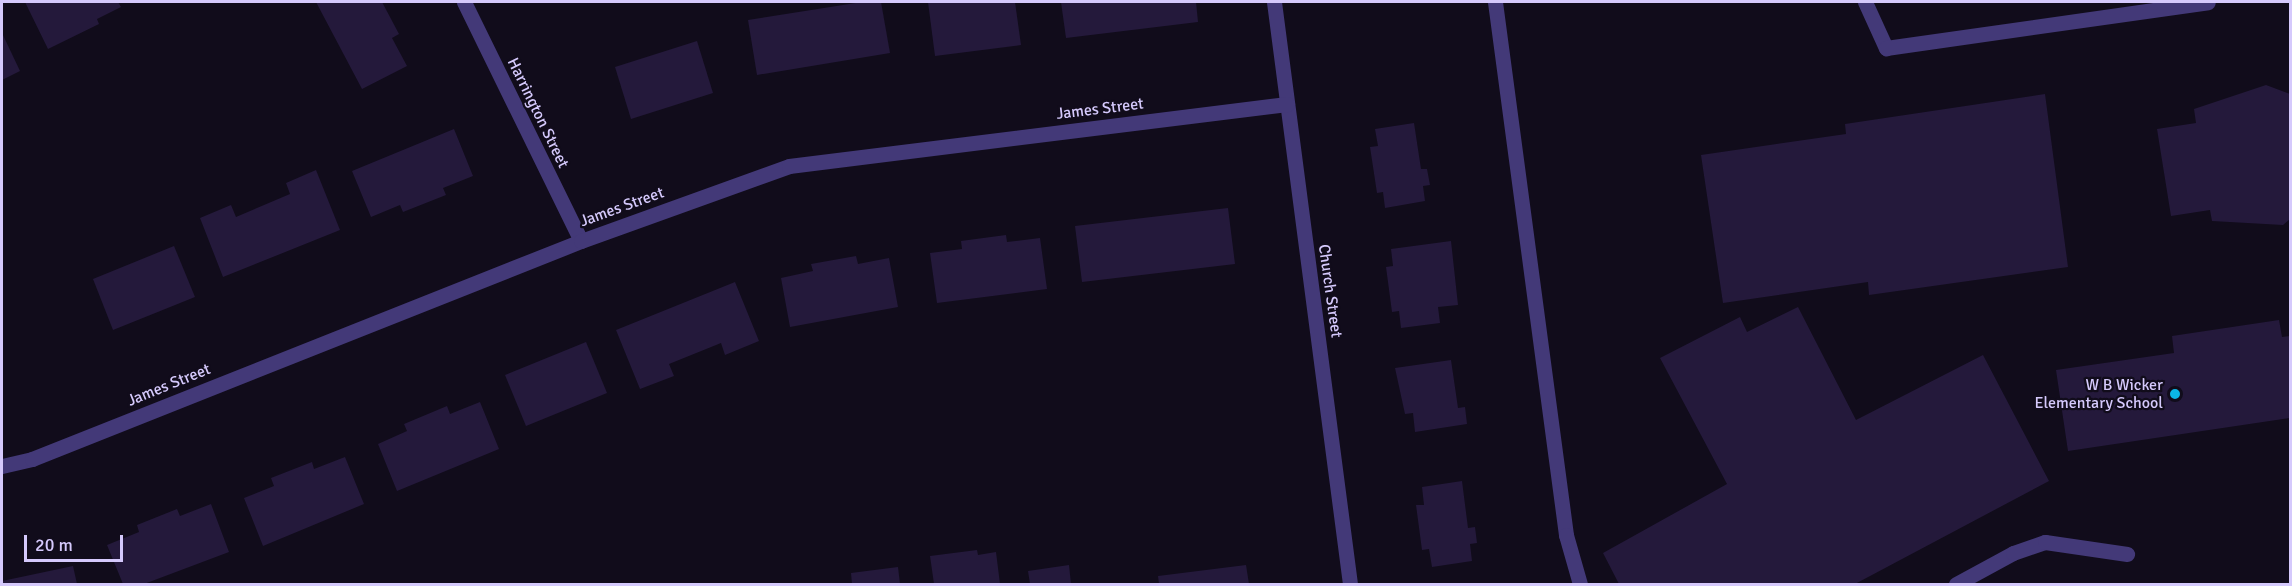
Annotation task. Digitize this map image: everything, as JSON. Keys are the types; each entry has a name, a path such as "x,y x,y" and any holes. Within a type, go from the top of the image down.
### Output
{"street":[{"name":"Harrington Street","path":"464,2 580,241"},
{"name":"Church Street","path":"1274,2 1350,585"},
{"path":"1495,2 1566,535 1580,585"},
{"path":"1865,2 1886,48 2208,2"},
{"name":"James Street","path":"2,466 32,459 580,241 789,166 1287,104"},
{"path":"1956,585 2013,553 2045,542 2127,554"}],"building":[{"path":"25,2 118,2 121,7 97,19 99,24 48,49"},
{"path":"316,2 382,2 399,34 392,38 407,66 362,89"},
{"path":"862,2 881,2 890,53 757,75 748,20"},
{"path":"928,2 1015,2 1021,45 935,56"},
{"path":"1061,2 1196,2 1198,22 1066,38"},
{"path":"2,33 20,71 2,80"},
{"path":"697,41 713,93 631,119 615,67"},
{"path":"2266,85 2290,94 2290,219 2283,225 2212,221 2210,210 2171,216 2157,129 2196,123 2194,109"},
{"path":"2045,94 2068,267 1869,295 1868,282 1723,303 1701,155 1846,134 1845,124"},
{"path":"1414,123 1421,169 1427,169 1430,185 1423,186 1425,201 1385,208 1383,192 1377,193 1370,147 1378,146 1375,129"},
{"path":"454,129 473,176 443,188 446,195 403,212 400,205 371,217 352,171"},
{"path":"316,170 340,230 223,277 200,218 231,205 236,217 290,194 286,183"},
{"path":"1228,208 1235,264 1082,282 1075,226"},
{"path":"1006,235 1007,242 1040,238 1047,289 937,303 930,253 962,249 961,241"},
{"path":"1451,241 1458,305 1438,307 1440,323 1401,328 1399,311 1392,312 1386,267 1393,266 1391,249"},
{"path":"174,246 195,297 113,330 93,279"},
{"path":"856,256 858,264 889,258 898,307 790,327 781,278 813,271 811,264"},
{"path":"735,282 759,341 725,355 721,343 669,364 674,376 640,389 616,330"},
{"path":"1798,307 1856,420 1983,355 2049,481 1855,584 1619,584 1603,553 1727,484 1660,358 1740,317 1747,332"},
{"name":"W B Wicker Elementary School","path":"2279,320 2282,337 2290,336 2290,418 2068,451 2056,370 2174,353 2172,336"},
{"path":"586,342 607,393 526,426 505,375"},
{"path":"1451,360 1458,408 1465,407 1467,424 1415,432 1413,413 1405,414 1395,368"},
{"path":"480,402 499,449 397,491 378,444 407,431 404,424 447,406 450,414"},
{"path":"345,457 364,504 263,546 244,498 274,486 271,478 312,462 314,469"},
{"path":"1462,481 1468,528 1475,527 1477,543 1470,544 1472,561 1432,567 1429,549 1422,550 1416,505 1424,505 1422,487"},
{"path":"211,504 229,552 144,584 123,584 107,545 139,532 137,525 177,509 180,516"},
{"path":"977,550 978,555 996,552 1000,584 934,584 930,556"},
{"path":"1069,565 1071,584 1030,584 1028,571"},
{"path":"1246,565 1249,584 1159,584 1158,576"},
{"path":"73,566 77,584 2,584 2,581"},
{"path":"898,567 900,584 852,584 851,573"}],"place":[{"name":"W B Wicker Elementary School","path":"2175,394"}]}
